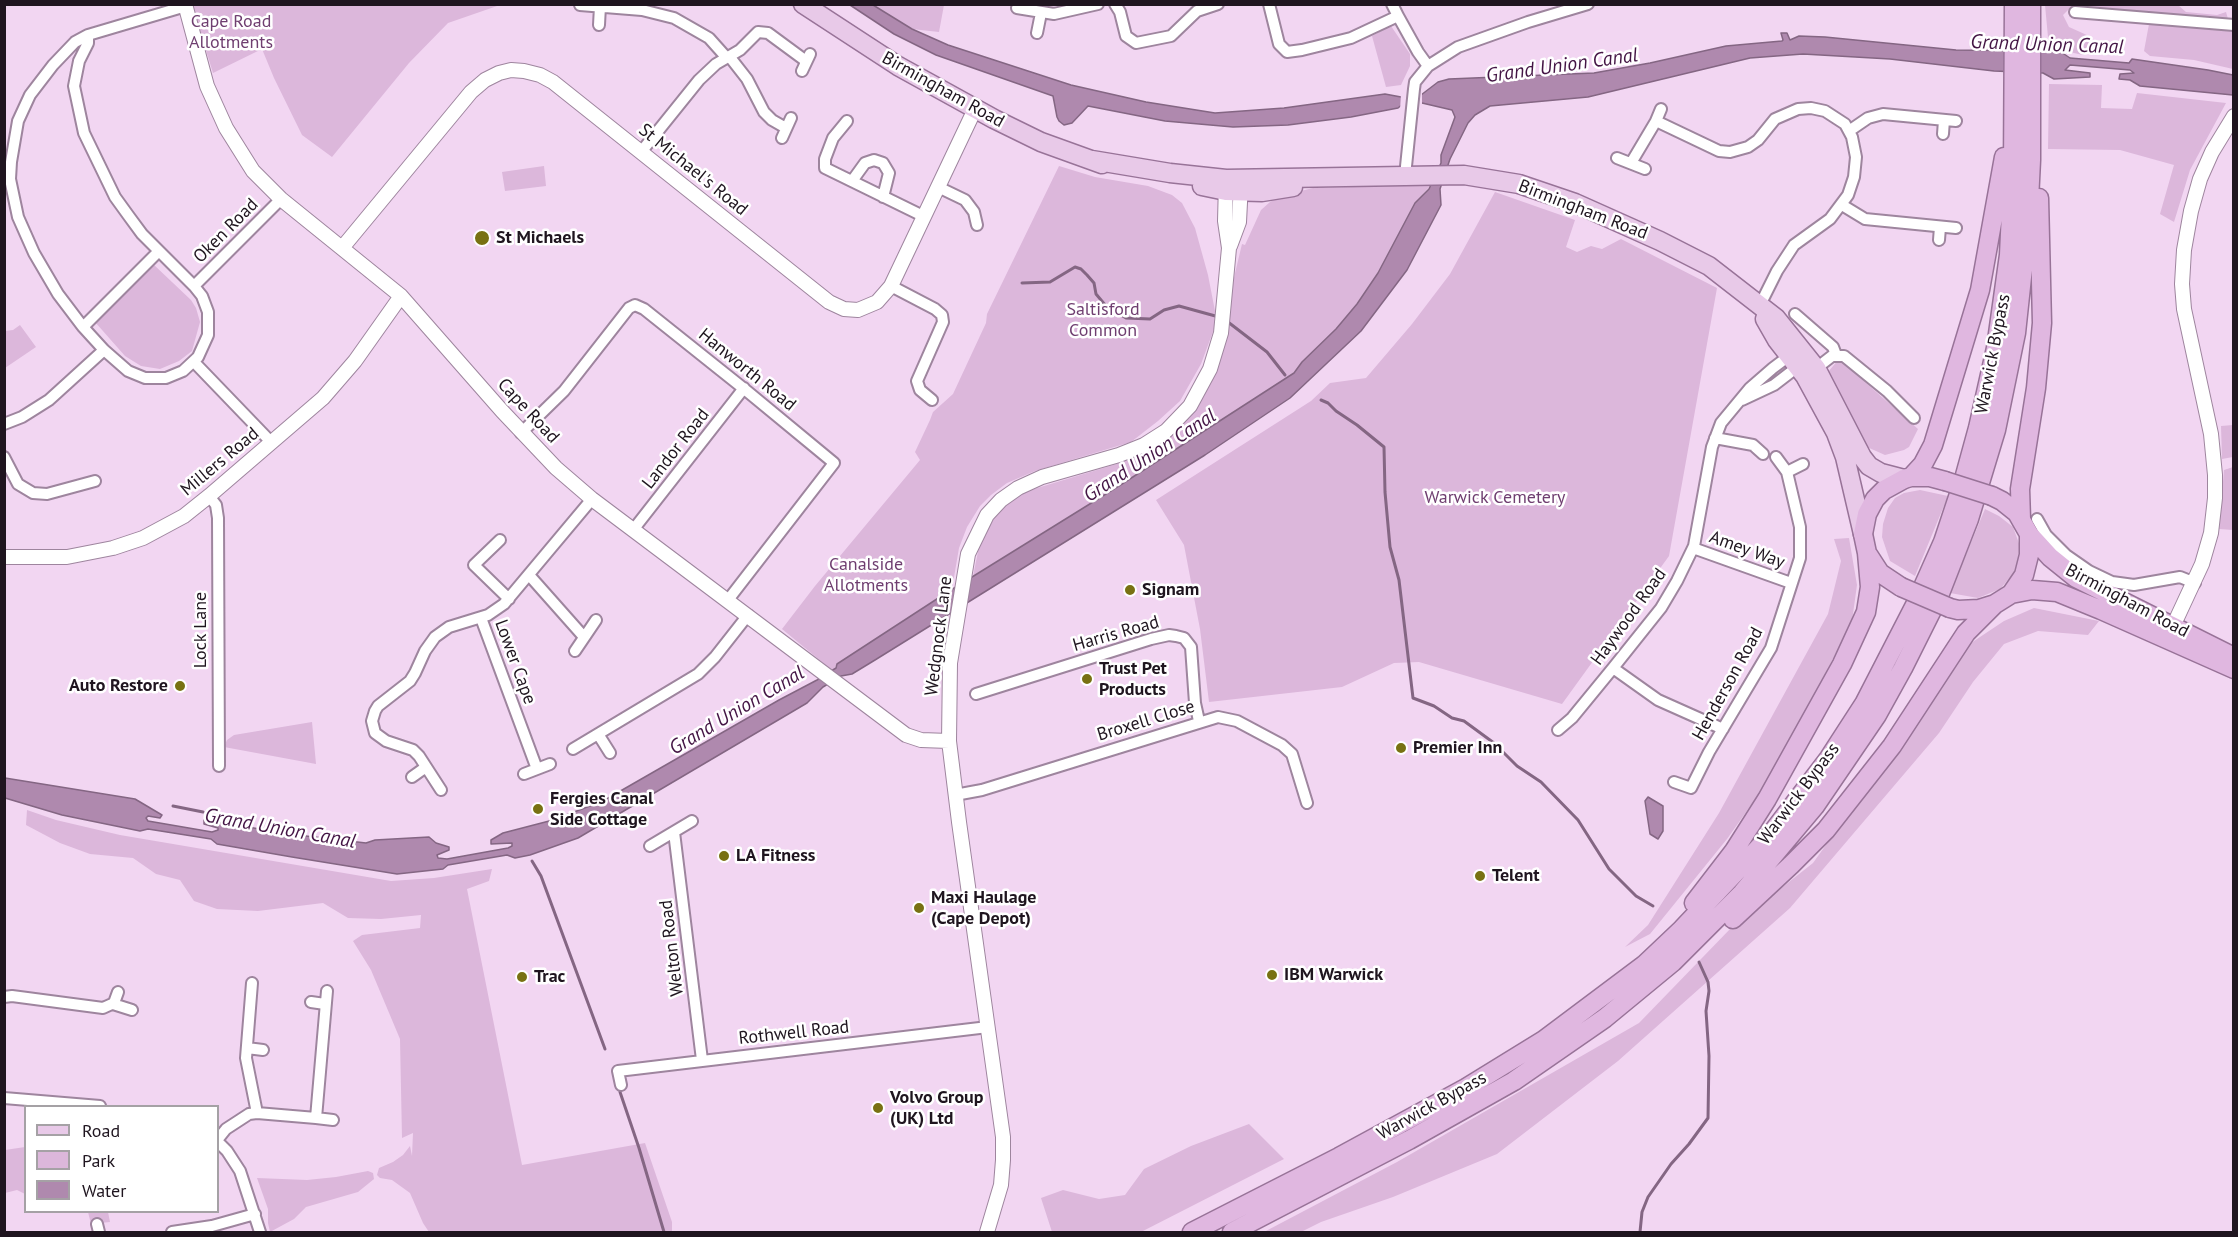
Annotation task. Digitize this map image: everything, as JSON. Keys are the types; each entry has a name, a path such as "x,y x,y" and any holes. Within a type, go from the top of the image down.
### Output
{"highway":[{"path":"1673,962 1733,919 1826,830 1892,746 1966,633 1995,604 2011,594 2020,582 2027,566 2029,524 2020,493 2035,398 2042,323 2041,219 2023,90 2022,29 2014,4"},
{"path":"2022,29 2031,4"},
{"path":"1644,964 1734,851 1767,799 1824,698 1866,612 1870,587 1863,534 1867,514 1875,499 1884,490 1908,478 1923,464 1933,445 1980,290 2023,90"},
{"name":"Warwick Bypass","path":"1232,1233 1409,1140 1514,1081 1605,1018 1673,962 1742,893 1815,806 1877,715 1903,668 1939,596 1983,478 1996,430 2014,343 2028,221 2023,90"},
{"name":"Warwick Bypass","path":"1192,1233 1339,1157 1504,1066 1544,1040 1644,964 1682,929 1741,868 1809,785 1864,704 1916,605 1932,568 1964,478 1981,419 1996,348 2005,288 2023,90"},
{"path":"1908,478 1930,477 1992,496 2008,505 2029,524"},
{"name":"Birmingham Road","path":"2029,524 2056,563 2076,578 2234,669"},
{"path":"1867,553 1880,573 1901,587 1950,608 1979,609 1995,604"},
{"name":"Birmingham Road","path":"2011,594 2032,590 2057,592 2234,657"}],"main road":[{"name":"Birmingham Road","path":"803,4 898,66 975,109 1041,142 1115,169 1234,185 1262,192 1351,177 1459,175 1506,181 1538,190 1638,231 1709,266 1776,318 1862,458 1875,470 1908,478"},
{"name":"Birmingham Road","path":"1803,365 1845,457 1863,534"}],"street":[{"path":"1017,8 1054,14 1098,4"},
{"path":"1115,4 1120,12 1126,36 1136,43 1171,36 1197,11 1218,4"},
{"path":"1269,4 1279,44 1284,50 1290,52 1360,35 1398,16"},
{"path":"1392,4 1428,66"},
{"path":"1405,176 1415,82 1428,66 1458,46 1526,22 1588,4"},
{"path":"88,35 88,43 79,61 74,86 84,133 115,197 142,234 194,286 206,305 209,322 205,344 194,362 172,376 158,379 145,378 128,371 83,327 58,294 34,253 18,217 10,179 12,149 18,121 30,95 53,65 75,42 88,35 185,5"},
{"name":"Cape Road","path":"185,5 207,86 226,128 253,171 281,199 401,296 521,433 556,468 592,499 906,735 921,740 949,741"},
{"path":"580,5 648,11 674,18 708,38 728,56 749,84 764,112 786,128"},
{"path":"599,25 600,6"},
{"path":"2074,12 2234,25"},
{"path":"1037,33 1041,13"},
{"path":"641,152 699,80 716,64 740,50 758,32 762,31 772,36 806,62"},
{"name":"St Michael's Road","path":"342,248 471,92 485,80 500,73 511,70 524,71 547,78 836,306 851,310 865,308 882,298 891,286 975,109"},
{"path":"1656,121 1719,151 1730,152 1748,147 1758,140 1775,118 1798,109 1812,108 1825,111 1839,118 1850,131 1856,150 1856,164 1852,184 1842,205 1830,219 1794,245 1777,271 1760,306"},
{"path":"1630,163 1661,109"},
{"path":"1850,131 1868,118 1883,114 1956,121"},
{"path":"2171,633 2195,583 2211,533 2216,475 2211,434 2184,309 2182,284 2184,250 2200,179 2212,152 2234,116"},
{"path":"1943,134 1944,120"},
{"path":"847,122 834,138 824,165 828,171 923,216"},
{"path":"1617,158 1645,169"},
{"path":"852,181 865,163 874,160 884,163 889,173 883,197"},
{"name":"Wedgnock Lane","path":"987,1233 998,1196 1003,1160 1000,1110 949,741 949,686 954,630 965,568 972,544 987,515 1012,492 1042,477 1133,450 1166,431 1190,406 1205,380 1218,346 1229,248 1239,222 1234,185"},
{"path":"938,187 968,203 974,212 977,225"},
{"name":"Oken Road","path":"194,286 281,199"},
{"path":"1842,205 1865,219 1956,228"},
{"path":"1939,240 1940,227"},
{"path":"83,327 159,251"},
{"path":"891,286 942,315 943,322 917,381 920,390 932,400"},
{"name":"Millers Road","path":"4,557 67,556 113,548 143,538 167,526 209,496 304,416 355,361 401,296"},
{"name":"Hanworth Road","path":"521,433 564,391 629,309 635,305 644,309 744,388 834,463 728,600"},
{"path":"1795,318 1833,347 1836,355"},
{"path":"4,424 22,417 49,400 104,350"},
{"path":"1803,365 1836,355 1844,356 1887,391 1914,418"},
{"path":"194,362 271,442"},
{"name":"Haywood Road","path":"1739,402 1774,385 1803,365"},
{"name":"Haywood Road","path":"1558,730 1572,718 1670,594 1693,548 1714,438 1722,423 1750,388 1803,365"},
{"name":"Landor Road","path":"633,530 744,388"},
{"path":"1714,438 1753,445 1763,454"},
{"path":"4,458 18,484 33,493 47,494 95,481"},
{"name":"Henderson Road","path":"1674,783 1691,788 1771,648 1801,549 1800,527 1787,472 1776,458"},
{"path":"1787,472 1803,464"},
{"name":"Lock Lane","path":"209,496 216,505 218,518 219,766"},
{"name":"Lower Cape","path":"537,769 481,618 499,609 509,599 592,499"},
{"name":"Birmingham Road","path":"2029,524 2046,535 2066,555 2089,571 2112,582 2134,585 2180,577 2195,583"},
{"path":"500,540 474,565 509,599"},
{"name":"Amey Way","path":"1693,548 1791,583"},
{"path":"529,575 584,637"},
{"path":"573,749 698,675 748,615"},
{"path":"441,790 413,750 378,736 373,728 373,714 378,706 410,681 435,637 449,627 481,618"},
{"path":"575,651 596,620"},
{"name":"Harris Road","path":"976,694 1169,635 1184,638 1191,647 1195,703 1199,721"},
{"path":"1613,668 1658,700 1723,729"},
{"name":"Broxell Close","path":"955,795 998,785 1218,717 1237,721 1282,745 1292,754 1307,802"},
{"path":"598,734 609,753"},
{"path":"524,774 550,764"},
{"path":"412,777 426,767"},
{"path":"650,846 692,821"},
{"name":"Welton Road","path":"674,832 702,1060"},
{"path":"252,983 247,1065 256,1113"},
{"path":"316,1118 327,991"},
{"path":"113,1004 118,992"},
{"path":"4,997 12,996 103,1008 113,1004 132,1010"},
{"path":"311,1002 325,1004"},
{"name":"Rothwell Road","path":"621,1085 618,1071 988,1028"},
{"path":"247,1048 263,1050"},
{"path":"4,1098 85,1105"},
{"path":"219,1140 226,1129 242,1118 256,1113 333,1119"},
{"path":"219,1142 240,1171 260,1233"},
{"path":"172,1233 212,1226 255,1214"}],"green space":[{"name":"Cape Road Allotments","path":"192,5 500,5 448,23 409,63 332,157 302,135 262,49 213,73"},
{"path":"873,5 944,5 939,32 912,29"},
{"path":"2045,5 2178,5 2186,12 2217,15 2226,12 2228,19 2213,22 2069,9 2063,15 2069,27 2089,36 2097,48 2083,55 2056,49 2048,37"},
{"path":"2149,24 2233,31 2233,69 2194,60 2150,56 2144,51"},
{"path":"1391,26 1410,54 1410,66 1401,85 1386,87 1372,36"},
{"path":"2049,84 2102,85 2101,108 2132,109 2137,93 2226,103 2190,170 2174,222 2160,214 2174,165 2120,150 2048,149"},
{"path":"544,166 546,186 505,191 502,172"},
{"name":"Saltisford Common","path":"1059,166 1095,177 1148,186 1172,195 1182,203 1195,228 1215,311 1214,329 1201,364 1180,401 1131,442 1035,471 1007,483 991,495 980,506 967,527 959,548 952,589 837,664 833,671 782,629 920,460 915,452 933,412 953,394 986,323 987,314"},
{"path":"1431,185 1415,203 1378,273 1357,304 1294,373 1122,484 973,576 980,542 1002,505 1024,492 1140,455 1156,445 1193,410 1232,286 1242,244 1245,245 1261,210 1270,202 1280,196 1313,188"},
{"name":"Warwick Cemetery","path":"1495,192 1575,220 1566,247 1577,252 1591,246 1602,249 1621,239 1717,288 1669,556 1562,704 1419,662 1394,663 1342,687 1209,702 1200,629 1184,545 1156,500 1311,401 1330,383 1366,378 1412,324 1450,274"},
{"path":"153,264 191,300 200,322 192,351 179,361 160,369 141,366 125,356 95,322"},
{"path":"20,325 36,347 5,368 5,331 13,330"},
{"path":"1839,359 1918,429 1909,447 1885,455 1867,447 1828,372"},
{"path":"2233,425 2233,457 2222,459 2221,426"},
{"path":"2233,467 2233,530 2219,529 2224,470"},
{"path":"1920,490 1948,496 1915,576 1890,561 1882,537 1888,508 1895,498 1904,493"},
{"path":"1985,509 2013,527 2021,549 2014,573 2000,589 1978,598 1950,593"},
{"path":"1849,538 1857,585 1852,621 1778,767 1727,839 1650,934 1625,947 1648,925 1719,813 1828,614 1841,561 1834,539"},
{"path":"2034,608 2099,621 2088,635 2038,631 2004,644 1973,682 1939,733 1790,908 1618,1061 1497,1154 1393,1197 1321,1222 1301,1232 1264,1232 1397,1162 1639,1023 1732,927 1813,863 1971,643 2004,621"},
{"path":"312,722 316,764 224,747 227,740 234,735"},
{"path":"27,810 56,820 120,835 391,881 434,878 492,869 489,881 467,889 522,1165 645,1143 672,1222 672,1232 429,1232 410,1193 392,1180 380,1178 377,1175 379,1168 403,1155 410,1146 412,1156 413,1133 402,1138 400,1039 371,970 353,941 362,935 420,928 421,915 381,919 348,918 323,903 258,911 217,909 194,901 180,880 156,874 133,858 90,854 60,843 26,825"},
{"path":"1249,1124 1284,1159 1141,1232 1052,1232 1041,1198 1063,1190 1099,1199 1125,1195 1144,1169 1191,1146"},
{"path":"24,1147 24,1194 17,1190 5,1193 5,1150"},
{"path":"368,1171 373,1173 374,1179 358,1192 306,1207 294,1219 270,1232 268,1209 257,1178 307,1180"},
{"path":"88,1213 108,1213 110,1222 91,1224"}],"water":[{"path":"850,5 873,5 912,29 948,45 1071,85 1146,102 1215,113 1284,108 1385,94 1401,97 1421,95 1438,82 1449,79 1594,73 1726,46 1782,41 1781,33 1787,33 1790,40 1799,36 1825,37 1956,50 2061,52 2070,58 2129,63 2132,59 2233,75 2233,95 2140,86 2130,80 2119,79 2120,74 2134,73 2130,70 2070,65 2065,70 2090,73 2090,77 2054,79 2043,73 1994,71 1890,59 1803,54 1750,58 1588,97 1490,106 1475,115 1468,123 1450,159 1440,189 1441,205 1407,270 1361,331 1290,398 1205,455 875,660 852,674 841,676 823,687 807,703 578,838 515,858 507,855 448,865 443,869 397,874 217,844 211,839 148,829 140,831 62,815 5,798 5,778 135,799 162,815 160,818 148,816 146,818 148,821 212,832 218,828 204,824 204,820 366,843 375,840 429,837 436,843 449,847 449,850 437,855 438,858 447,859 508,848 512,846 512,843 491,844 491,840 503,833 553,820 603,801 817,680 836,668 837,664 943,595 1122,484 1294,373 1357,304 1378,273 1415,203 1429,189 1441,163 1441,155 1455,117 1452,110 1422,103 1404,103 1398,108 1351,117 1288,125 1233,127 1165,121 1088,106 1072,123 1064,125 1057,117 1053,96 936,55 894,34"},
{"path":"1648,797 1663,806 1663,831 1658,839 1650,834 1645,801"}],"pier":[{"path":"1422,90 1422,107 1405,106 1400,110 1401,94"}],"waterway":[{"path":"1022,283 1050,282 1075,267 1081,269 1094,283 1096,294 1106,306 1126,318 1150,319 1164,310 1179,306 1219,317"},
{"path":"1228,322 1267,352 1285,375"},
{"path":"1321,400 1384,447 1390,547 1399,580 1413,698 1434,706 1452,718 1464,721 1494,743 1517,766 1541,782 1578,820 1609,869 1636,896 1653,906"},
{"name":"Grand Union Canal","path":"173,806 203,812"},
{"path":"532,861 541,876 605,1049"},
{"path":"1640,1232 1642,1212 1648,1197 1708,1118 1709,1056 1706,1011 1709,991 1708,982 1699,962"},
{"path":"620,1092 664,1232"}],"place":[{"name":"St Michaels","path":"482,238"},
{"name":"Signam","path":"1130,590"},
{"name":"Trust Pet Products","path":"1087,679"},
{"name":"Auto Restore","path":"180,686"},
{"name":"Premier Inn","path":"1401,748"},
{"name":"Fergies Canal Side Cottage","path":"538,809"},
{"name":"LA Fitness","path":"724,856"},
{"name":"Telent","path":"1480,876"},
{"name":"Maxi Haulage (Cape Depot)","path":"919,908"},
{"name":"IBM Warwick","path":"1272,975"},
{"name":"Trac","path":"522,977"},
{"name":"Volvo Group (UK) Ltd","path":"878,1108"}],"park label":[{"name":"Canalside Allotments","path":"866,575"}]}
